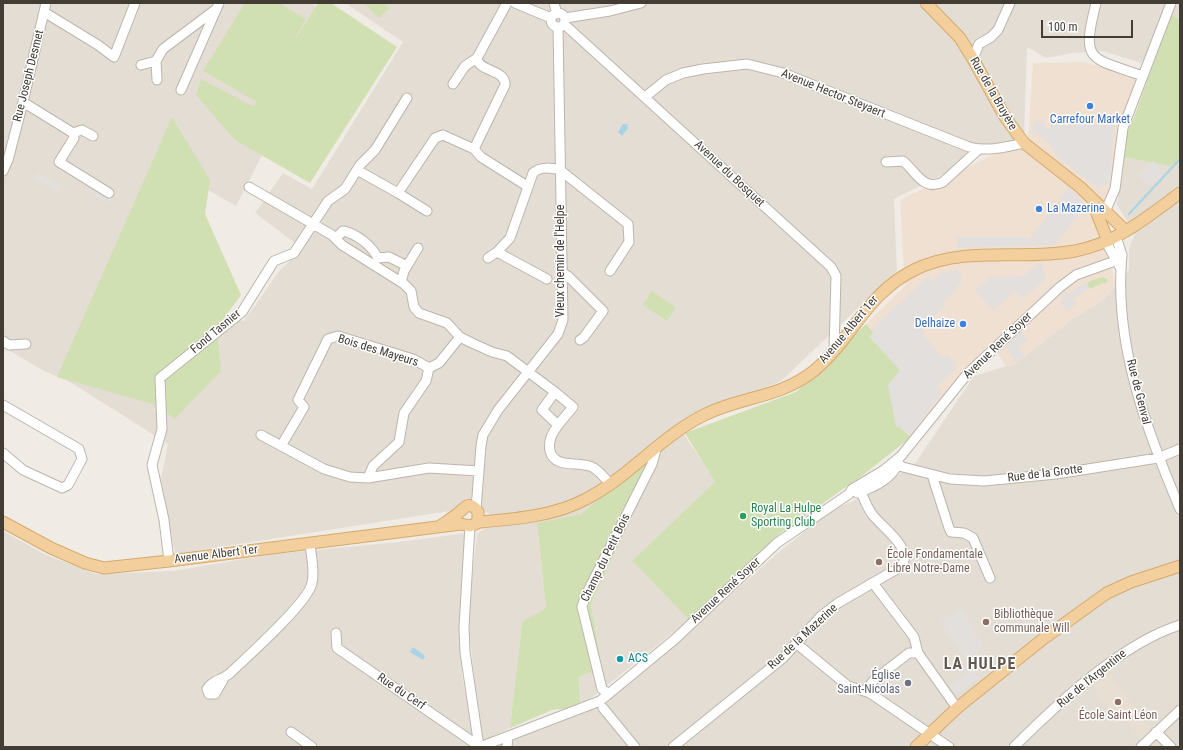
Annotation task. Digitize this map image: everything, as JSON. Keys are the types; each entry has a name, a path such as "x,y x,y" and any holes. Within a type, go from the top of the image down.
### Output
{"main road":[{"name":"Rue de la Bruyère","path":"926,3 948,24 963,43 973,58 1005,117 1024,143 1086,193 1126,231"},
{"name":"Rue de la Bruyère","path":"1086,193 1098,212 1112,242"},
{"name":"Avenue Albert 1er","path":"3,522 51,548 85,564 104,568 439,527 470,517 499,519 553,512 585,500 610,484 672,433 706,414 786,389 816,370 879,294 904,275 929,263 962,256 1073,251 1112,242 1126,231 1140,224 1180,193"},
{"path":"916,747 957,708 1048,634 1106,593 1132,582 1180,566"}],"street":[{"path":"45,7 114,57 135,3"},
{"path":"453,84 465,66 477,58 507,3"},
{"path":"515,3 559,20 610,11 641,3"},
{"name":"Vieux chemin de l'Helpe","path":"479,746 465,652 464,627 470,517 477,494 481,446 488,426 550,345 561,327 563,274 560,170 559,20 554,3"},
{"path":"973,58 979,44 998,30 1010,3"},
{"path":"1096,3 1089,32 1090,50 1097,60 1142,76"},
{"path":"1105,212 1115,189 1123,128 1171,3"},
{"name":"Rue Joseph Desmet","path":"3,171 8,160 23,102 45,7"},
{"path":"157,80 156,60 163,49 217,7"},
{"path":"181,90 217,7"},
{"name":"Avenue du Bosquet","path":"559,20 831,267 836,276 834,350"},
{"path":"963,43 979,44"},
{"path":"474,149 505,86 506,81 502,76 480,64 477,58"},
{"path":"142,65 156,60"},
{"name":"Avenue Hector Steyaert","path":"645,97 662,83 683,73 731,65 757,65 782,73 978,150 1024,143"},
{"name":"Fond Tasnier","path":"169,561 164,520 152,465 162,429 160,378 236,318 242,312 274,261 294,253 328,201 345,188 357,170 375,150 406,98"},
{"path":"23,102 73,133"},
{"path":"73,133 82,130 93,136"},
{"path":"73,133 74,138 59,162 109,193"},
{"path":"398,193 437,136 442,135 459,144 474,149 495,166 527,186"},
{"path":"886,162 903,161 925,183 936,185 943,182 978,150"},
{"path":"488,258 510,238 527,186 535,171 547,168 560,170 628,224 629,242 610,271"},
{"path":"357,170 427,211"},
{"path":"249,187 336,238 342,245 377,261 389,257 407,266"},
{"path":"336,238 343,231 370,245 383,272 401,282 411,291 414,308 419,313 447,323 460,336 492,352 507,356 573,407 558,425 550,438 549,445 554,459 562,463 587,465 594,468 610,484"},
{"path":"1112,242 1115,261 1121,269"},
{"name":"Rue de Genval","path":"1112,242 1122,255 1120,295 1125,340 1139,400 1158,458 1180,509"},
{"path":"401,282 407,266 418,248"},
{"path":"496,252 547,279"},
{"name":"Avenue René Soyer","path":"599,705 609,694 674,640 777,543 849,494 860,489 873,487 891,475 894,466 901,456 968,373 1054,292 1076,275 1115,261"},
{"path":"563,274 568,276 603,311 584,337 580,340"},
{"name":"Bois des Mayeurs","path":"281,446 304,407 298,400 328,339 338,336 413,360 429,368"},
{"path":"368,478 373,466 399,442 404,412 426,381 429,368 438,363 460,336"},
{"path":"3,341 9,345 26,344"},
{"path":"555,392 542,410 558,425"},
{"path":"3,405 80,449 82,459 68,485 62,488 23,470 3,453"},
{"path":"261,435 324,468 341,475 368,478 429,468 479,471"},
{"name":"Champ du Petit Bois","path":"609,694 602,689 582,607 585,598 652,464 657,446"},
{"name":"Rue de la Grotte","path":"894,466 950,479 984,481 1056,474 1158,458 1180,449"},
{"path":"932,475 951,532 964,533 973,538 990,578"},
{"name":"Rue de la Mazerine","path":"673,747 783,658 821,616 838,603 902,566 905,561 903,549 873,515 860,489"},
{"path":"223,680 301,603 309,592 313,574 310,543"},
{"path":"873,583 914,637 918,654 957,708"},
{"name":"Rue de l'Argentine","path":"1014,747 1037,724 1119,656 1148,638 1180,625"},
{"name":"Rue du Cerf","path":"336,633 337,648 479,746"},
{"path":"796,644 848,686 866,690 949,747"},
{"path":"866,690 874,680 909,653 918,654"},
{"path":"479,746 582,707 599,705 635,747"},
{"path":"1141,747 1180,710"},
{"path":"291,732 312,747"},
{"path":"1156,732 1171,747"},
{"path":"507,747 508,736"}],"shaded area":[{"path":"3,3 311,3 332,19 236,206 167,167 198,311 244,321 280,270 303,249 255,213 283,173 312,189 403,42 345,3 1180,3 1180,20 1171,14 1141,63 1103,51 1073,53 1046,58 1027,47 1024,137 989,151 894,199 897,271 781,381 677,424 716,482 632,561 689,620 580,707 579,677 602,668 591,604 662,450 597,499 581,514 537,524 546,609 522,622 510,728 481,742 468,618 477,534 490,525 489,513 469,508 175,554 161,479 168,444 70,382 44,371 3,347"},
{"path":"1084,62 1137,77 1118,129 1113,192 1104,243 1116,284 1104,299 1071,320 1016,363 1006,367 992,344 965,368 911,437 874,333 866,324 905,286 900,200 1005,149 1028,140 1033,63"},
{"path":"1051,120 1115,125 1109,185 1103,185 1099,189 1059,158 1049,143 1032,130 1035,121 1045,122 1045,128 1050,129"},
{"path":"1123,157 1170,166 1180,161 1180,561 1124,580 946,711 908,747 489,747 608,698 695,626 779,552 832,510 876,491 916,462 974,376 1016,363 1071,320 1104,299 1129,270 1129,248 1135,234 1117,205"},
{"path":"1153,161 1164,172 1149,187 1138,175"},
{"path":"37,172 61,187 58,192 33,178"},
{"path":"1069,187 1086,206 1054,245 957,248 956,237 1024,237 1029,240"},
{"path":"97,190 112,198 109,204 93,196"},
{"path":"1040,262 1047,278 1025,297 1022,298 1016,291 994,311 975,290 980,285 988,281 988,277 1024,276"},
{"path":"956,270 962,275 961,282 943,302 946,305 921,329 925,334 924,336 943,358 947,354 957,365 953,368 955,369 937,386 942,392 910,435 900,427 896,427 888,385 900,370 870,337 874,333 871,330 928,277 932,281 941,273"},
{"path":"1085,282 1089,288 1073,300 1069,294"},
{"path":"1065,291 1077,304 1067,311 1060,302 1063,299 1061,295"},
{"path":"1020,331 1028,340 1018,347 1025,356 1016,363 1005,345"},
{"path":"3,531 46,555 96,574 173,571 274,554 399,542 467,533 460,623 462,677 478,747 3,747"},
{"path":"1180,570 1180,747 922,747 1015,665 1104,599 1126,587"},
{"path":"961,608 984,646 967,661 940,622"},
{"path":"972,668 980,678 957,696 949,687"},
{"name":"École Saint Léon","path":"1107,671 1152,728 1141,740 1118,712 1113,715 1090,685"}],"green space":[{"path":"245,3 279,3 306,19 290,48 318,3 331,3 397,47 310,183 235,140 196,95 201,79 254,107 257,102 203,71"},
{"path":"364,3 384,3 389,8 379,18"},
{"path":"1171,14 1180,20 1180,161 1170,166 1123,157 1126,134 1135,115"},
{"path":"172,117 210,180 205,214 241,295 217,328 221,371 175,419 153,404 57,377"},
{"path":"1103,277 1108,279 1106,283 1090,289 1087,284 1090,281"},
{"path":"652,291 676,308 667,321 643,305"},
{"name":"Royal La Hulpe Sporting Club","path":"866,324 874,333 870,337 900,370 896,427 900,427 911,437 863,475 778,535 689,620 632,561 715,482 685,433 796,392"},
{"path":"662,450 591,604 602,668 579,677 580,707 552,710 510,728 522,622 546,608 537,523 581,514 597,499"}],"water":[{"path":"623,124 627,124 628,128 622,136 618,132"},
{"path":"413,647 425,656 423,660 410,652"}],"waterway":[{"name":"La Mazerine","path":"1129,214 1180,159"}],"place":[{"name":"Carrefour Market","path":"1090,106"},
{"name":"La Mazerine","path":"1039,209"},
{"name":"Delhaize","path":"963,324"},
{"name":"Royal La Hulpe Sporting Club","path":"743,516"},
{"name":"École Fondamentale Libre Notre-Dame","path":"879,562"},
{"name":"Bibliothèque communale Will","path":"986,622"},
{"name":"ACS","path":"620,659"},
{"name":"Église Saint-Nicolas","path":"908,683"},
{"name":"École Saint Léon","path":"1118,702"}],"district":[{"name":"LA HULPE","path":"980,665"}]}
